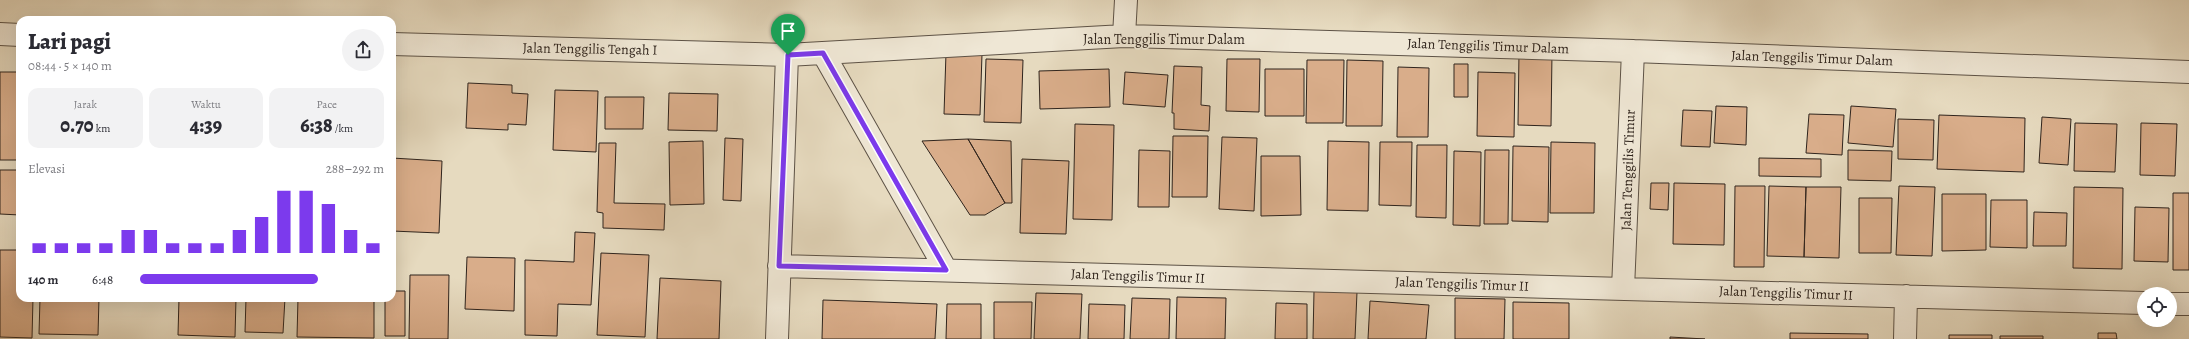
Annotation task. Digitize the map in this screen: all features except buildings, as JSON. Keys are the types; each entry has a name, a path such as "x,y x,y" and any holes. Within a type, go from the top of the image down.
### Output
{"street":[{"path":"1124,36 1126,0"},
{"path":"0,34 16,35"},
{"name":"Jalan Tenggilis Timur Dalam","path":"788,55 1124,36 1633,51 2189,72"},
{"name":"Jalan Tenggilis Tengah I","path":"396,44 788,55"},
{"name":"Jalan Tenggilis Timur","path":"1623,289 1633,51"},
{"path":"823,53 946,270"},
{"path":"777,339 788,55"},
{"name":"Jalan Tenggilis Timur II","path":"779,266 2137,303"},
{"path":"1905,339 1906,296"},
{"path":"2177,304 2189,304"}],"route":[{"path":"823,53 946,270 779,266 788,55 823,53"}]}
